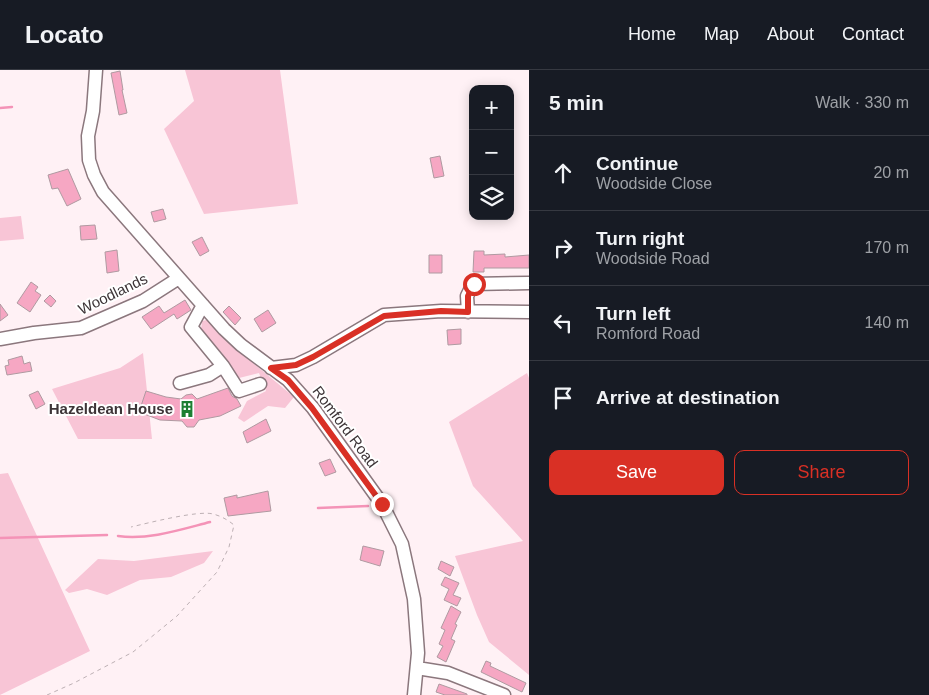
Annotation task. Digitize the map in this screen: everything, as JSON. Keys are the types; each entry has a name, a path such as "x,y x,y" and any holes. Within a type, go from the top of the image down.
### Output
{"street":[{"name":"Romford Road","path":"96,70 94,104 88,136 89,160 103,192 224,329 288,380 312,408 382,504 402,544 414,599 418,653 414,695"},
{"name":"Woodlands","path":"0,339 81,328 142,301 179,278"},
{"path":"468,312 468,296 474,284 529,283"},
{"path":"203,305 191,327 224,366 239,391 260,384"},
{"path":"271,368 296,365 384,316 441,311 529,312"},
{"path":"180,383 208,375 224,366"},
{"path":"417,668 448,673 504,695"}],"path":[{"path":"47,695 133,652 177,616 217,572 229,547 234,525 227,519 212,513 197,514 131,527"}],"shaded area":[{"path":"185,70 280,70 298,204 204,214 164,129 194,101"},
{"path":"21,216 24,239 0,241 0,218"},
{"path":"211,319 235,348 294,397 285,408 268,406 244,422 238,418 247,401 266,391 259,373 235,379 222,353 201,330 202,321"},
{"path":"143,353 152,439 78,439 52,389 120,368"},
{"path":"527,373 529,378 529,675 489,642 455,556 523,541 473,486 449,422"},
{"path":"8,473 90,651 0,695 0,474"},
{"path":"213,551 204,563 171,577 140,580 107,595 87,589 69,593 65,590 98,559 134,561"}],"building":[{"path":"120,71 127,113 119,115 111,73"},
{"path":"440,156 444,176 434,178 430,158"},
{"path":"68,169 81,199 67,206 58,188 52,189 48,175"},
{"path":"163,209 166,219 154,222 151,212"},
{"path":"95,225 97,239 81,240 80,226"},
{"path":"202,237 209,251 200,256 192,242"},
{"path":"117,250 119,271 107,273 105,252"},
{"path":"474,251 484,251 484,255 505,254 505,257 529,255 529,268 484,268 484,272 473,272"},
{"path":"429,255 442,255 442,273 429,273"},
{"path":"31,282 38,287 35,291 41,295 30,312 17,303"},
{"path":"50,295 56,301 51,307 44,301"},
{"path":"185,300 191,310 177,319 174,314 151,329 142,317 159,306 164,313"},
{"path":"0,304 8,315 0,321"},
{"path":"229,306 241,318 235,325 223,312"},
{"path":"268,310 276,323 262,332 254,319"},
{"path":"461,329 461,344 448,345 447,330"},
{"path":"22,356 24,364 30,362 32,371 7,375 5,366 9,365 8,360"},
{"name":"Hazeldean House","path":"228,388 241,406 220,416 199,420 194,427 187,427 182,421 160,420 139,412 146,391 181,399 186,395 192,394 197,399"},
{"path":"38,391 45,404 36,409 29,395"},
{"path":"266,419 271,431 247,443 243,432"},
{"path":"330,459 336,472 325,476 319,463"},
{"path":"268,491 271,511 228,516 224,498 237,495 237,498"},
{"path":"363,546 384,551 380,566 360,560"},
{"path":"441,561 454,567 450,576 438,569"},
{"path":"445,577 459,583 453,595 461,598 457,606 444,600 449,589 441,585"},
{"path":"451,606 461,612 451,639 455,641 446,662 437,657 443,646 439,644 445,630 441,628"},
{"path":"486,661 491,663 490,666 526,683 522,692 481,672"},
{"path":"439,684 467,695 445,695 436,692"}],"waterway":[{"path":"0,108 12,107"},
{"path":"318,508 368,506"},
{"path":"118,536 141,537 210,522"},
{"path":"0,538 107,535"}],"place":[{"name":"Hazeldean House","path":"187,409"}],"route":[{"path":"382,504 312,408 288,380 271,368 296,365 384,316 441,311 468,312 468,296 474,284"}]}
